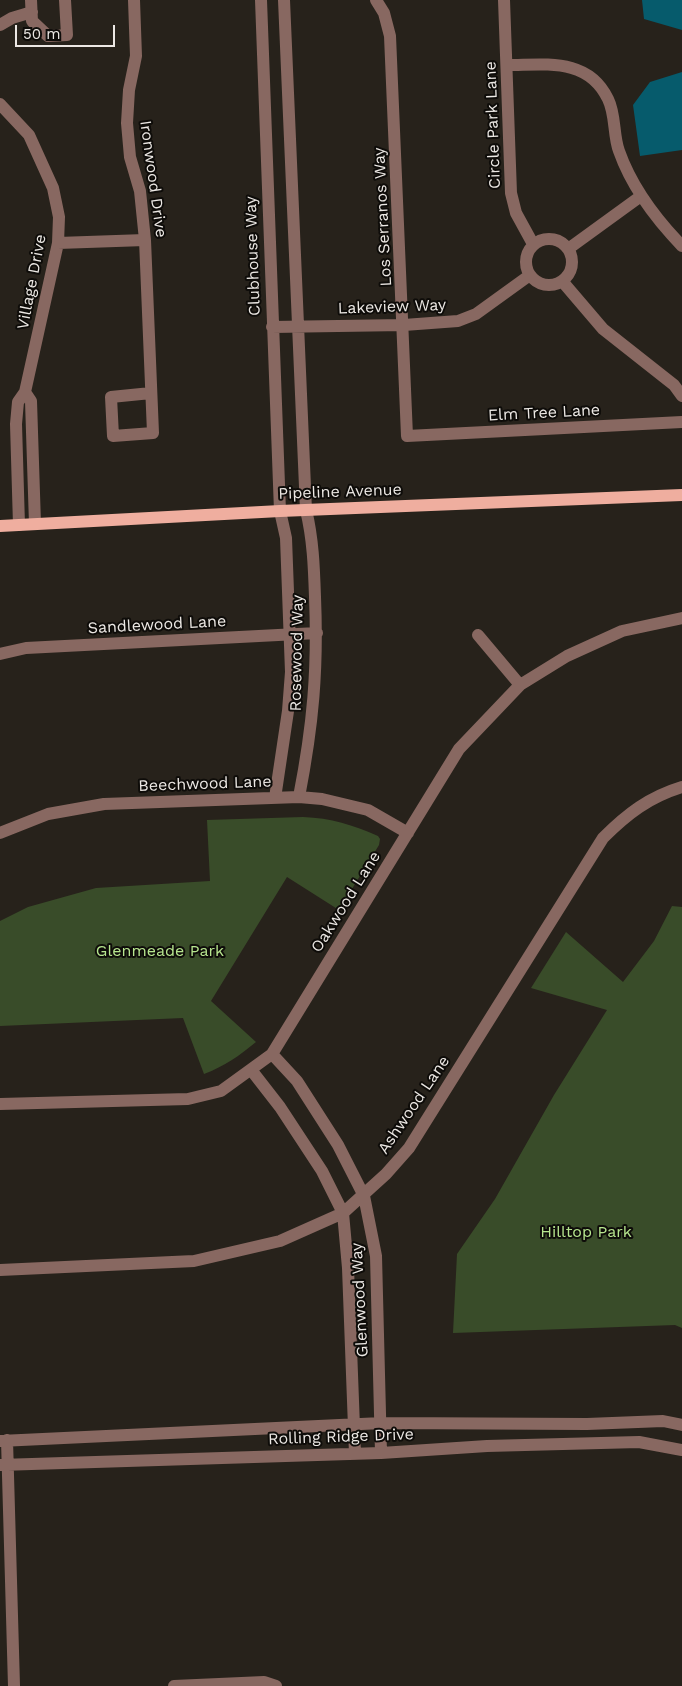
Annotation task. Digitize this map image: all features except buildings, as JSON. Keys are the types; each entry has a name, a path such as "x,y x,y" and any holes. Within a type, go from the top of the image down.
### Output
{"main road":[{"name":"Pipeline Avenue","path":"0,526 280,511 682,495"}],"street":[{"path":"0,25 31,6 32,21 48,36 66,35 65,0"},
{"name":"Ironwood Drive","path":"134,0 136,56 129,90 127,123 130,157 140,191 145,240 153,433 113,436 111,397 151,393"},
{"name":"Clubhouse Way","path":"261,0 280,511"},
{"path":"284,0 306,510"},
{"name":"Los Serranos Way","path":"376,0 384,14 390,36 404,325 407,436"},
{"name":"Circle Park Lane","path":"504,0 511,193 516,213 533,244"},
{"path":"507,66 567,65 590,76 608,99 618,149 628,174 641,196 682,246"},
{"name":"Village Drive","path":"0,104 28,135 54,188 59,217 58,243 25,392 18,402 16,424 19,525"},
{"path":"568,249 641,196"},
{"path":"545,239 552,239 564,244 568,249 572,266 562,281 544,285 530,275 526,256 533,244 545,239"},
{"path":"58,243 145,240"},
{"name":"Lakeview Way","path":"272,327 404,325 458,321 476,314 530,275"},
{"path":"562,281 603,329 674,385 682,396"},
{"name":"Village Drive","path":"25,392 30,401 36,524"},
{"name":"Elm Tree Lane","path":"407,436 682,422"},
{"path":"17,471 33,469"},
{"name":"Rosewood Way","path":"299,797 314,710 317,633 312,537 306,510"},
{"name":"Rosewood Way","path":"275,798 288,711 291,634 286,538 280,511"},
{"name":"Oakwood Lane","path":"0,1104 188,1099 221,1092 252,1071 272,1054 459,749 520,685 567,656 622,630 682,618"},
{"name":"Sandlewood Lane","path":"0,654 26,648 317,633"},
{"path":"478,635 520,685"},
{"name":"Ashwood Lane","path":"0,1270 194,1261 280,1241 342,1213 364,1196 409,1148 603,838 626,815 645,802 682,787"},
{"name":"Beechwood Lane","path":"0,833 48,814 104,804 299,797 322,799 368,810 408,833"},
{"name":"Glenwood Way","path":"272,1054 297,1081 338,1145 364,1196 376,1256 382,1423 381,1453"},
{"name":"Glenwood Way","path":"252,1071 280,1107 322,1170 342,1213 348,1268 355,1454"},
{"name":"Rolling Ridge Drive","path":"4,1440 354,1426 382,1423 587,1424 663,1421 682,1425"},
{"path":"4,1440 14,1686"},
{"name":"Rolling Ridge Drive","path":"4,1465 355,1454 487,1446 639,1442 682,1450"},
{"path":"174,1686 264,1682 276,1686"}],"green space":[{"name":"Glenmeade Park","path":"303,817 342,823 360,829 378,836 380,839 379,845 339,910 287,877 211,1001 256,1042 238,1056 219,1068 204,1074 183,1018 0,1026 0,921 28,907 96,888 210,881 207,820"},
{"name":"Hilltop Park","path":"672,906 682,907 682,1328 675,1325 453,1333 457,1254 495,1199 554,1095 607,1010 531,988 566,932 623,982 654,941"}],"water":[{"path":"642,0 682,0 682,30 644,19"},
{"path":"682,72 682,150 640,156 633,105 650,82"}]}
